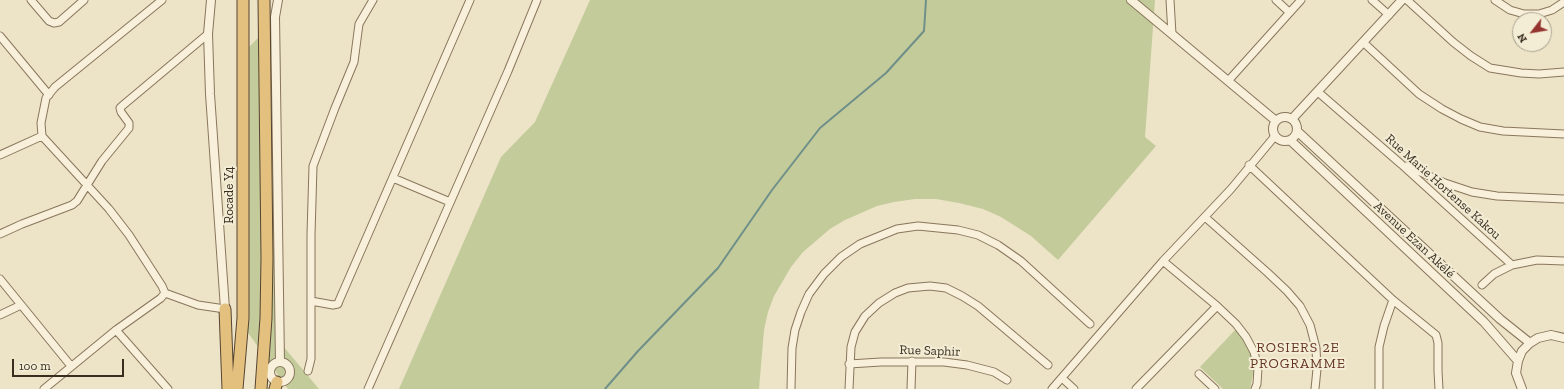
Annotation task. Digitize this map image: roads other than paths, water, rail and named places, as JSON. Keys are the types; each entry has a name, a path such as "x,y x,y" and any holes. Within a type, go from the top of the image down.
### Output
{"highway":[{"name":"Rocade Y4","path":"237,389 244,318 244,0"},
{"path":"261,389 266,318 267,258 264,0"},
{"path":"225,310 228,389"}],"street":[{"path":"31,0 48,21 54,23 60,22 84,0"},
{"path":"162,0 55,87 46,98 41,124 42,136 109,209 129,235 165,293 198,305 225,310 210,94 208,34 211,0"},
{"path":"278,0 275,25 280,362"},
{"path":"308,371 311,359 311,235 313,166 354,62 359,24 373,0"},
{"path":"311,301 333,305 338,304 470,0"},
{"path":"368,389 508,71 537,0"},
{"path":"1131,0 1229,80 1276,121"},
{"path":"1170,0 1172,34"},
{"path":"1276,0 1289,12"},
{"path":"1229,80 1301,0"},
{"path":"1372,0 1389,15"},
{"path":"1292,119 1364,43 1402,0"},
{"path":"1407,0 1453,42 1490,68 1521,73 1564,72"},
{"path":"1495,0 1510,10 1524,14 1539,14 1552,10 1564,2"},
{"path":"0,234 22,224 72,206 77,201 102,161 129,128 129,123 121,112 120,108 208,34"},
{"path":"0,36 49,95"},
{"path":"1364,43 1419,94 1461,119 1480,127 1503,131 1564,134"},
{"name":"Rue Marie Hortense Kakou","path":"1318,92 1401,164 1512,265"},
{"path":"1282,117 1292,119 1297,126 1297,131 1290,140 1283,141 1276,136 1273,127 1276,121 1282,117"},
{"name":"Avenue Ezan Akélé","path":"1297,131 1500,319 1530,343"},
{"path":"0,155 42,136"},
{"path":"1052,389 1276,136"},
{"name":"Avenue Ezan Akélé","path":"1290,140 1484,322 1518,361"},
{"path":"1401,164 1445,183 1472,192 1497,196 1564,199"},
{"path":"1249,165 1393,300 1433,332 1438,338 1439,389"},
{"path":"393,178 450,202"},
{"path":"1205,217 1268,273 1300,306 1310,325 1316,348 1317,369 1315,389"},
{"path":"791,389 792,348 795,330 809,294 824,274 840,257 860,244 897,229 918,226 958,230 978,236 998,245 1021,261 1090,324"},
{"path":"1482,285 1494,274 1512,265 1537,260 1564,260"},
{"path":"1164,261 1217,306 1236,324 1246,337 1254,352 1258,368 1257,384 1255,389"},
{"path":"0,279 71,366"},
{"path":"850,389 849,364 854,332 865,316 878,303 895,293 908,288 930,286 946,288 962,296 978,306 1048,365"},
{"path":"44,389 116,330 161,298 165,293"},
{"path":"1379,389 1379,347 1393,300"},
{"path":"0,315 21,305"},
{"path":"1136,389 1217,306"},
{"path":"116,330 168,389"},
{"path":"1520,388 1516,373 1518,361 1522,351 1538,338 1551,336 1564,338"},
{"path":"911,389 912,361"},
{"name":"Rue Saphir","path":"849,364 912,361 944,362 967,365 994,372 1007,380"},
{"path":"280,362 286,364 290,370 290,374 287,380 276,386 270,373 272,367 280,362"},
{"path":"1199,374 1216,389"},
{"path":"1062,378 1074,389"}],"waterway":[{"path":"605,389 638,351 718,268 772,190 820,128 886,73 924,31 926,0"}],"district":[{"name":"ROSIERS 2E PROGRAMME","path":"1298,356"}]}
